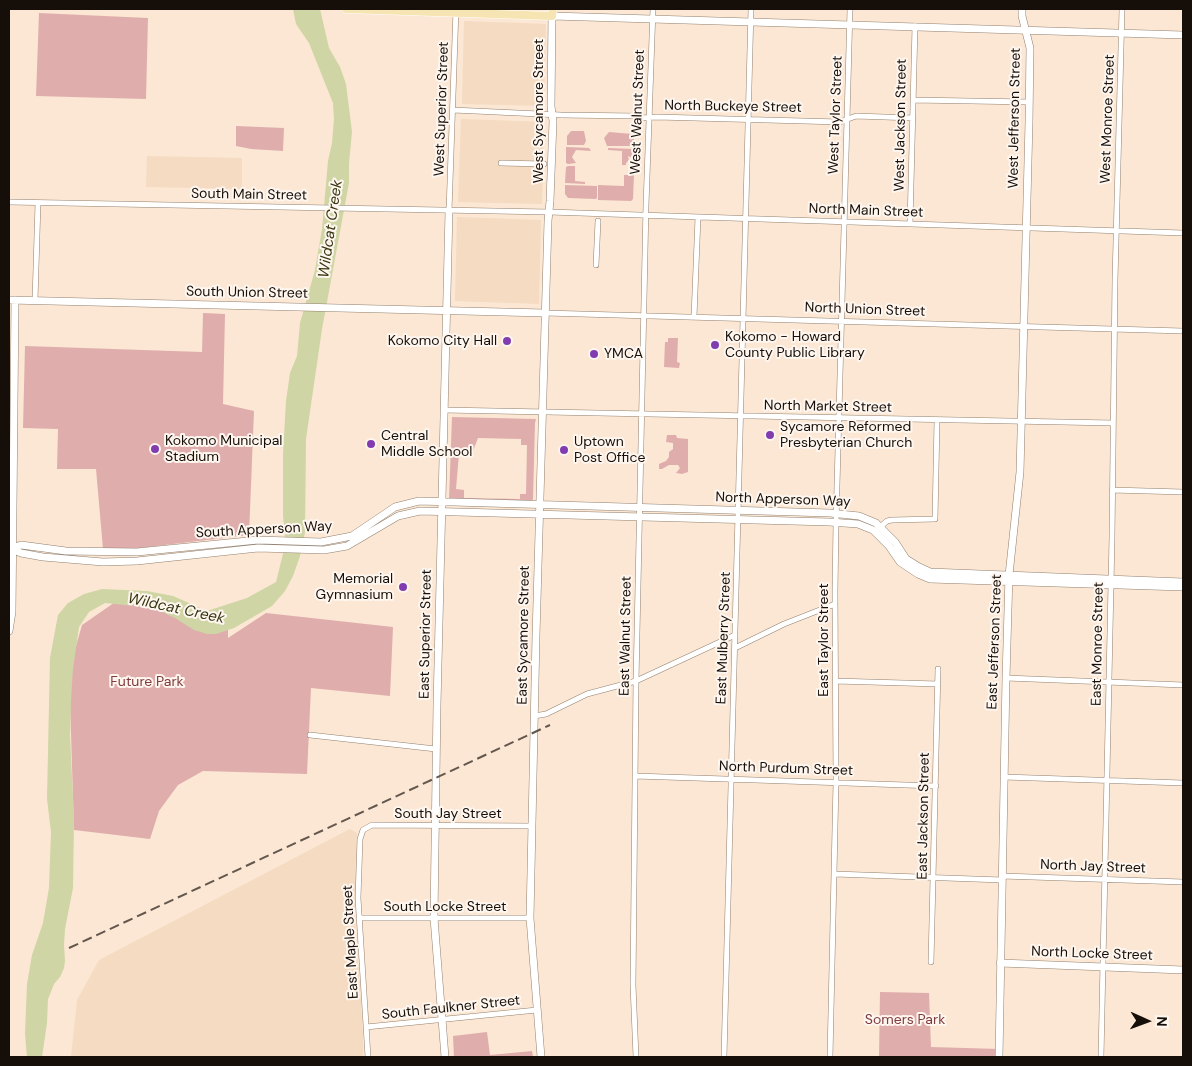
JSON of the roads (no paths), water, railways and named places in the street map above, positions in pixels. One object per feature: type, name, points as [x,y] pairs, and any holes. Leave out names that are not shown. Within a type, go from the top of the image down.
[{"type":"main road","points":[[346,9],[456,10],[515,15],[552,12],[652,19],[1183,35]]},
{"type":"main road","points":[[515,15],[527,9]]},
{"type":"main road","name":"West Jefferson Street","points":[[1022,9],[1030,48],[1025,228]]},
{"type":"main road","name":"West Sycamore Street","points":[[549,212],[553,121],[552,12]]},
{"type":"main road","name":"East Superior Street","points":[[445,1057],[434,918],[436,749],[450,210]]},
{"type":"main road","name":"East Sycamore Street","points":[[541,1057],[530,918],[539,514],[549,212]]},
{"type":"main road","name":"East Jefferson Street","points":[[999,1057],[1009,579],[1020,472],[1025,228]]},
{"type":"main road","points":[[9,631],[12,612],[10,548],[12,300]]},
{"type":"main road","name":"South Union Street","points":[[12,300],[545,314]]},
{"type":"main road","name":"South Apperson Way","points":[[10,548],[21,545],[66,551],[137,552],[262,540],[320,546],[352,536],[395,507],[419,501],[540,505]]},
{"type":"main road","name":"North Apperson Way","points":[[540,505],[836,513],[859,516],[881,526],[906,559],[930,572],[1009,579]]},
{"type":"main road","name":"South Apperson Way","points":[[10,548],[20,553],[42,557],[103,562],[137,561],[260,548],[347,546],[398,516],[420,510],[539,514]]},
{"type":"main road","name":"North Apperson Way","points":[[539,514],[858,524],[876,532],[900,562],[918,574],[940,580],[1009,579],[1183,582]]},
{"type":"main road","name":"North Apperson Way","points":[[1111,582],[1183,587]]},
{"type":"main road","name":"North Locke Street","points":[[1000,963],[1183,970]]},
{"type":"street","name":"West Walnut Street","points":[[646,216],[653,9]]},
{"type":"street","name":"East Mulberry Street","points":[[724,1057],[751,9]]},
{"type":"street","name":"West Taylor Street","points":[[844,222],[850,9]]},
{"type":"street","name":"West Monroe Street","points":[[1116,231],[1122,9]]},
{"type":"street","name":"West Superior Street","points":[[450,210],[456,10]]},
{"type":"street","name":"West Jackson Street","points":[[910,224],[915,26]]},
{"type":"street","points":[[913,100],[1029,102]]},
{"type":"street","name":"North Buckeye Street","points":[[453,110],[636,116],[640,118],[650,116],[840,122],[856,116],[913,118]]},
{"type":"street","points":[[501,164],[544,164]]},
{"type":"street","name":"South Main Street","points":[[9,202],[549,212]]},
{"type":"street","points":[[35,300],[38,203]]},
{"type":"street","name":"North Main Street","points":[[549,212],[1183,233]]},
{"type":"street","name":"East Walnut Street","points":[[636,1057],[633,985],[636,681],[646,216]]},
{"type":"street","points":[[694,317],[698,218]]},
{"type":"street","points":[[596,265],[598,221]]},
{"type":"street","name":"East Taylor Street","points":[[830,1057],[835,874],[836,513],[844,222]]},
{"type":"street","name":"East Monroe Street","points":[[1101,1057],[1116,231]]},
{"type":"street","name":"North Union Street","points":[[545,314],[1183,331]]},
{"type":"street","name":"North Market Street","points":[[444,410],[1113,423]]},
{"type":"street","points":[[876,532],[887,521],[934,519],[937,420]]},
{"type":"street","points":[[1112,490],[1183,492]]},
{"type":"street","points":[[735,648],[784,624],[835,604]]},
{"type":"street","points":[[534,716],[546,714],[587,694],[636,681],[735,634]]},
{"type":"street","name":"East Jackson Street","points":[[931,962],[938,669]]},
{"type":"street","points":[[1006,678],[1183,685]]},
{"type":"street","points":[[835,680],[938,684]]},
{"type":"street","points":[[310,735],[436,749]]},
{"type":"street","name":"North Purdum Street","points":[[635,776],[936,786]]},
{"type":"street","points":[[1004,777],[1183,783]]},
{"type":"street","name":"South Jay Street","points":[[365,828],[372,826],[532,826]]},
{"type":"street","name":"East Maple Street","points":[[365,828],[360,838],[358,898],[368,1057]]},
{"type":"street","name":"North Jay Street","points":[[835,874],[1183,882]]},
{"type":"street","name":"South Locke Street","points":[[359,918],[530,918]]},
{"type":"street","name":"South Faulkner Street","points":[[366,1027],[537,1010]]},
{"type":"water","name":"Wildcat Creek","points":[[293,9],[320,9],[329,48],[340,67],[346,84],[352,132],[349,183],[322,329],[306,439],[305,532],[300,556],[285,591],[272,606],[234,628],[216,634],[207,634],[194,630],[154,608],[105,603],[89,612],[79,627],[73,669],[70,735],[74,818],[73,888],[65,929],[65,961],[60,977],[54,984],[48,999],[42,1057],[27,1057],[25,1034],[27,984],[32,955],[43,923],[49,888],[51,832],[47,799],[50,658],[58,615],[68,603],[84,594],[102,589],[147,591],[173,596],[207,611],[247,598],[276,582],[283,554],[285,534],[283,516],[283,454],[286,401],[290,373],[297,356],[300,323],[315,270],[322,229],[334,119],[333,103],[309,43],[296,24]]},
{"type":"railway","points":[[69,948],[550,725]]},
{"type":"place","name":"Kokomo City Hall","points":[[507,341]]},
{"type":"place","name":"Kokomo - Howard County Public Library","points":[[715,345]]},
{"type":"place","name":"YMCA","points":[[594,354]]},
{"type":"place","name":"Sycamore Reformed Presbyterian Church","points":[[770,435]]},
{"type":"place","name":"Central Middle School","points":[[371,444]]},
{"type":"place","name":"Kokomo Municipal Stadium","points":[[155,449]]},
{"type":"place","name":"Uptown Post Office","points":[[564,450]]},
{"type":"place","name":"Memorial Gymnasium","points":[[403,587]]},
{"type":"park label","name":"Future Park","points":[[147,682]]},
{"type":"park label","name":"Somers Park","points":[[905,1020]]}]
